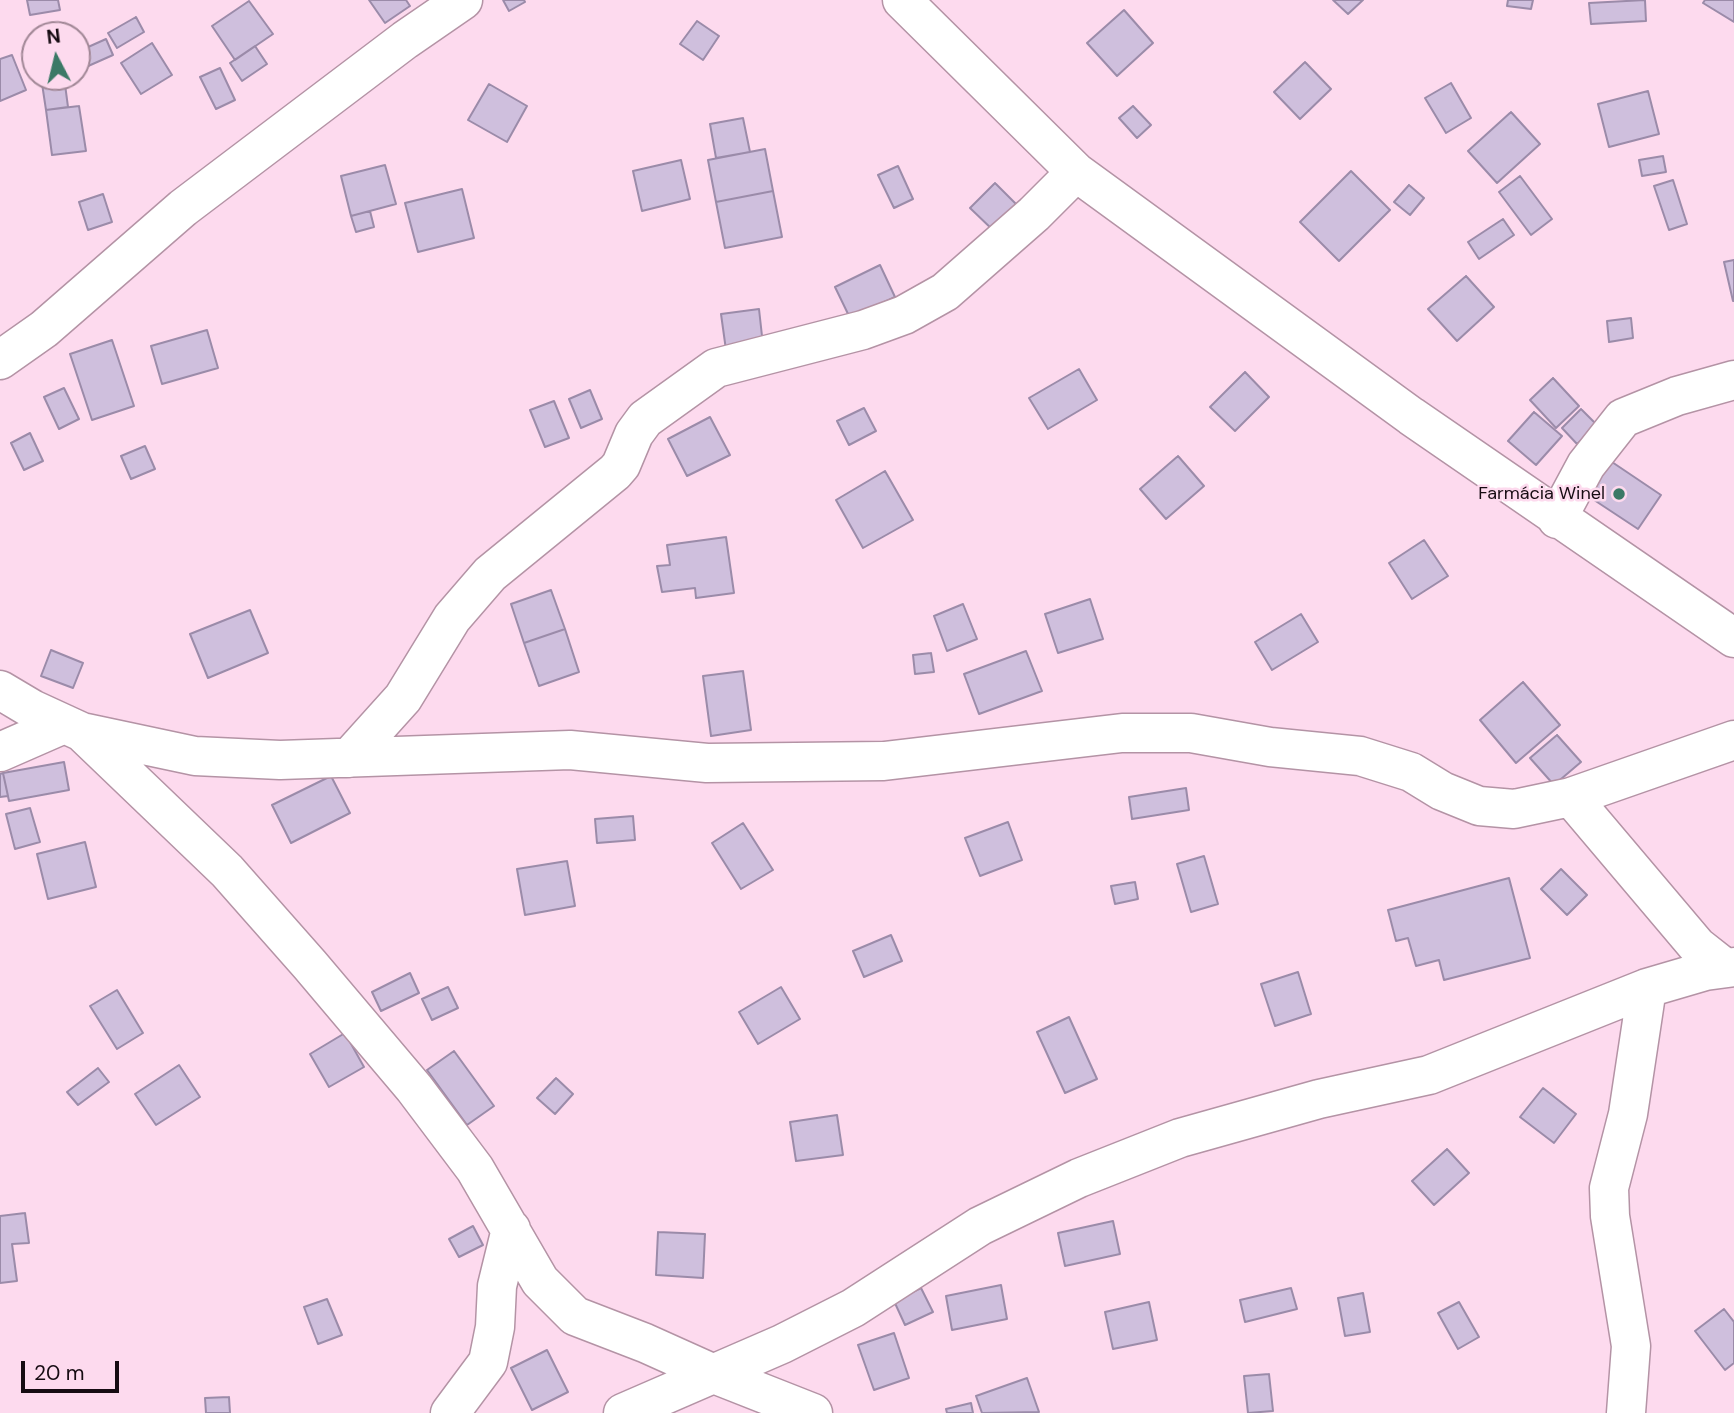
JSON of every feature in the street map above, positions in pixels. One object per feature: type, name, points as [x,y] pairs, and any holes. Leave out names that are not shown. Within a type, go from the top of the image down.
[{"type":"street","points":[[0,360],[44,329],[183,208],[405,40],[463,0]]},
{"type":"street","points":[[902,0],[1076,172],[1399,408],[1734,638]]},
{"type":"street","points":[[349,758],[403,698],[452,618],[490,574],[615,472],[621,465],[634,434],[645,419],[716,368],[863,330],[904,315],[945,292],[1034,214],[1076,172]]},
{"type":"street","points":[[1558,519],[1586,465],[1623,418],[1677,396],[1734,380]]},
{"type":"street","points":[[0,690],[73,728],[195,756],[280,760],[570,750],[707,763],[884,761],[1122,733],[1191,733],[1270,747],[1360,756],[1410,772],[1442,791],[1479,806],[1514,809],[1572,797],[1734,740]]},
{"type":"street","points":[[0,752],[73,728]]},
{"type":"street","points":[[73,728],[228,870],[310,965],[414,1088],[475,1169],[540,1281],[575,1316],[813,1413]]},
{"type":"street","points":[[1572,797],[1697,946],[1730,968]]},
{"type":"street","points":[[623,1413],[782,1344],[853,1308],[980,1226],[1079,1178],[1180,1138],[1319,1099],[1429,1075],[1647,988],[1705,971],[1730,968]]},
{"type":"street","points":[[1626,1413],[1632,1346],[1610,1216],[1609,1188],[1628,1114],[1647,988]]},
{"type":"street","points":[[450,1413],[488,1362],[495,1327],[497,1286],[511,1229]]},
{"type":"building","points":[[27,0],[58,0],[60,10],[30,15]]},
{"type":"building","points":[[369,0],[406,0],[410,6],[385,23]]},
{"type":"building","points":[[503,0],[524,0],[525,2],[509,11]]},
{"type":"building","points":[[1333,0],[1363,0],[1348,14]]},
{"type":"building","points":[[1508,0],[1533,0],[1531,9],[1507,6]]},
{"type":"building","points":[[1645,0],[1646,21],[1591,24],[1589,3]]},
{"type":"building","points":[[1705,0],[1734,0],[1734,22],[1703,3]]},
{"type":"building","points":[[249,1],[273,34],[235,60],[212,26]]},
{"type":"building","points":[[1124,10],[1153,43],[1117,76],[1087,43]]},
{"type":"building","points":[[136,17],[144,32],[117,48],[108,33]]},
{"type":"building","points":[[697,21],[719,36],[703,60],[680,44]]},
{"type":"building","points":[[106,39],[113,55],[91,65],[91,46]]},
{"type":"building","points":[[152,43],[172,75],[141,94],[121,63]]},
{"type":"building","points":[[255,46],[267,64],[242,81],[230,63]]},
{"type":"building","points":[[12,55],[21,78],[21,91],[24,91],[0,101],[0,59]]},
{"type":"building","points":[[1305,62],[1331,89],[1300,119],[1274,92]]},
{"type":"building","points":[[220,68],[235,100],[216,109],[200,77]]},
{"type":"building","points":[[1451,83],[1471,118],[1446,133],[1425,98]]},
{"type":"building","points":[[489,84],[527,106],[507,142],[468,120]]},
{"type":"building","points":[[43,91],[66,91],[68,107],[46,110]]},
{"type":"building","points":[[1648,91],[1659,134],[1609,147],[1598,104]]},
{"type":"building","points":[[79,106],[86,151],[52,155],[46,110]]},
{"type":"building","points":[[1133,106],[1151,125],[1137,138],[1119,118]]},
{"type":"building","points":[[1511,112],[1540,144],[1497,183],[1468,151]]},
{"type":"building","points":[[743,118],[750,152],[716,158],[710,124]]},
{"type":"building","points":[[765,149],[773,191],[716,202],[708,160]]},
{"type":"building","points":[[1663,156],[1666,172],[1642,176],[1639,160]]},
{"type":"building","points":[[681,160],[690,199],[642,211],[633,171]]},
{"type":"building","points":[[385,165],[396,204],[351,216],[341,176]]},
{"type":"building","points":[[898,166],[913,199],[894,208],[878,175]]},
{"type":"building","points":[[1351,171],[1390,210],[1339,261],[1300,222]]},
{"type":"building","points":[[1520,176],[1552,219],[1531,235],[1499,192]]},
{"type":"building","points":[[1673,180],[1687,224],[1669,230],[1654,186]]},
{"type":"building","points":[[995,183],[1020,208],[995,232],[970,208]]},
{"type":"building","points":[[1409,185],[1424,198],[1410,215],[1394,202]]},
{"type":"building","points":[[462,189],[474,238],[418,252],[405,203]]},
{"type":"building","points":[[773,191],[782,237],[725,248],[716,202]]},
{"type":"building","points":[[103,194],[112,222],[88,230],[79,202]]},
{"type":"building","points":[[370,211],[374,227],[356,232],[351,216]]},
{"type":"building","points":[[1503,219],[1514,235],[1479,259],[1468,242]]},
{"type":"building","points":[[1734,260],[1734,301],[1733,301],[1724,262]]},
{"type":"building","points":[[880,265],[895,297],[850,318],[835,287]]},
{"type":"building","points":[[1466,276],[1494,307],[1457,341],[1428,309]]},
{"type":"building","points":[[759,309],[763,345],[726,350],[721,314]]},
{"type":"building","points":[[1631,318],[1633,338],[1609,342],[1607,321]]},
{"type":"building","points":[[207,330],[218,368],[162,384],[151,346]]},
{"type":"building","points":[[112,340],[134,406],[92,420],[70,354]]},
{"type":"building","points":[[1079,369],[1097,400],[1048,429],[1029,398]]},
{"type":"building","points":[[1245,372],[1269,397],[1235,431],[1210,407]]},
{"type":"building","points":[[1553,378],[1579,406],[1556,428],[1530,400]]},
{"type":"building","points":[[64,388],[79,419],[59,429],[44,397]]},
{"type":"building","points":[[590,390],[602,419],[581,428],[569,399]]},
{"type":"building","points":[[554,401],[569,438],[545,447],[530,410]]},
{"type":"building","points":[[864,408],[876,431],[849,445],[837,421]]},
{"type":"building","points":[[1581,409],[1598,426],[1577,444],[1562,428]]},
{"type":"building","points":[[1534,412],[1562,436],[1536,465],[1508,441]]},
{"type":"building","points":[[710,417],[730,455],[687,476],[668,439]]},
{"type":"building","points":[[30,433],[43,461],[24,470],[11,443]]},
{"type":"building","points":[[145,446],[155,469],[131,479],[121,456]]},
{"type":"building","points":[[1178,456],[1204,486],[1166,519],[1140,489]]},
{"type":"building","points":[[1609,460],[1661,495],[1638,529],[1585,494]]},
{"type":"building","points":[[885,471],[913,520],[863,548],[836,500]]},
{"type":"building","points":[[726,537],[734,593],[696,598],[695,588],[662,592],[657,566],[670,565],[667,545]]},
{"type":"building","points":[[1424,540],[1448,576],[1412,599],[1389,563]]},
{"type":"building","points":[[551,590],[565,629],[524,643],[511,604]]},
{"type":"building","points":[[1090,599],[1103,639],[1058,653],[1045,614]]},
{"type":"building","points":[[963,604],[977,639],[947,651],[934,616]]},
{"type":"building","points":[[250,610],[268,653],[208,678],[190,634]]},
{"type":"building","points":[[1301,614],[1318,642],[1272,670],[1255,642]]},
{"type":"building","points":[[565,629],[579,672],[539,686],[524,643]]},
{"type":"building","points":[[51,650],[83,663],[73,688],[41,676]]},
{"type":"building","points":[[1026,651],[1042,691],[979,714],[964,674]]},
{"type":"building","points":[[931,653],[934,672],[915,674],[913,655]]},
{"type":"building","points":[[743,671],[751,730],[711,736],[703,676]]},
{"type":"building","points":[[1523,682],[1560,725],[1516,763],[1480,720]]},
{"type":"building","points":[[1557,735],[1581,762],[1554,785],[1530,758]]},
{"type":"building","points":[[64,762],[69,790],[9,801],[3,773]]},
{"type":"building","points":[[3,773],[8,796],[0,797],[0,774]]},
{"type":"building","points":[[331,776],[350,813],[291,843],[272,805]]},
{"type":"building","points":[[1186,788],[1189,810],[1132,819],[1129,797]]},
{"type":"building","points":[[30,808],[40,842],[15,849],[6,814]]},
{"type":"building","points":[[633,816],[635,840],[597,843],[595,819]]},
{"type":"building","points":[[1008,822],[1022,860],[980,876],[965,838]]},
{"type":"building","points":[[743,823],[773,870],[741,889],[712,843]]},
{"type":"building","points":[[85,842],[96,887],[48,899],[37,854]]},
{"type":"building","points":[[1204,856],[1218,904],[1191,912],[1177,864]]},
{"type":"building","points":[[567,861],[575,906],[525,915],[517,869]]},
{"type":"building","points":[[1561,869],[1587,895],[1567,915],[1541,889]]},
{"type":"building","points":[[1509,878],[1530,958],[1444,980],[1439,960],[1416,966],[1408,938],[1396,941],[1388,910]]},
{"type":"building","points":[[1135,882],[1138,899],[1115,904],[1111,886]]},
{"type":"building","points":[[891,935],[902,961],[864,977],[853,951]]},
{"type":"building","points":[[1298,972],[1311,1014],[1275,1026],[1261,984]]},
{"type":"building","points":[[410,973],[419,993],[381,1011],[372,992]]},
{"type":"building","points":[[448,987],[458,1008],[432,1020],[422,999]]},
{"type":"building","points":[[781,987],[800,1019],[758,1044],[739,1012]]},
{"type":"building","points":[[117,990],[143,1033],[117,1049],[90,1006]]},
{"type":"building","points":[[1069,1017],[1097,1079],[1065,1093],[1037,1032]]},
{"type":"building","points":[[345,1033],[364,1067],[329,1087],[310,1054]]},
{"type":"building","points":[[454,1051],[494,1106],[467,1125],[427,1070]]},
{"type":"building","points":[[179,1065],[200,1097],[156,1125],[135,1094]]},
{"type":"building","points":[[98,1068],[109,1082],[78,1105],[67,1092]]},
{"type":"building","points":[[556,1078],[573,1094],[555,1114],[537,1098]]},
{"type":"building","points":[[1543,1088],[1576,1114],[1554,1143],[1520,1117]]},
{"type":"building","points":[[837,1115],[843,1155],[796,1161],[790,1122]]},
{"type":"building","points":[[1447,1149],[1469,1173],[1434,1205],[1412,1181]]},
{"type":"building","points":[[25,1213],[29,1243],[12,1244],[17,1281],[0,1283],[0,1216]]},
{"type":"building","points":[[1113,1221],[1120,1254],[1065,1266],[1058,1233]]},
{"type":"building","points":[[473,1226],[483,1245],[459,1257],[449,1239]]},
{"type":"building","points":[[658,1232],[705,1234],[703,1278],[656,1275]]},
{"type":"building","points":[[1001,1285],[1007,1319],[952,1330],[946,1296]]},
{"type":"building","points":[[921,1288],[933,1312],[905,1325],[894,1301]]},
{"type":"building","points":[[1291,1288],[1297,1309],[1245,1322],[1240,1300]]},
{"type":"building","points":[[1363,1293],[1370,1332],[1345,1336],[1338,1298]]},
{"type":"building","points":[[327,1299],[342,1335],[318,1344],[304,1307]]},
{"type":"building","points":[[1149,1302],[1157,1340],[1113,1349],[1105,1312]]},
{"type":"building","points":[[1459,1302],[1479,1337],[1458,1349],[1438,1313]]},
{"type":"building","points":[[1724,1309],[1734,1322],[1734,1363],[1725,1370],[1695,1331]]},
{"type":"building","points":[[894,1333],[909,1378],[874,1390],[858,1345]]},
{"type":"building","points":[[547,1350],[568,1392],[532,1410],[511,1368]]},
{"type":"building","points":[[1269,1374],[1273,1411],[1248,1413],[1244,1376]]},
{"type":"building","points":[[1027,1378],[1039,1412],[982,1413],[976,1396]]},
{"type":"building","points":[[229,1397],[230,1413],[206,1413],[205,1398]]},
{"type":"building","points":[[971,1403],[973,1413],[947,1413],[946,1409]]},
{"type":"place","name":"Farmácia Winel","points":[[1619,494]]}]
